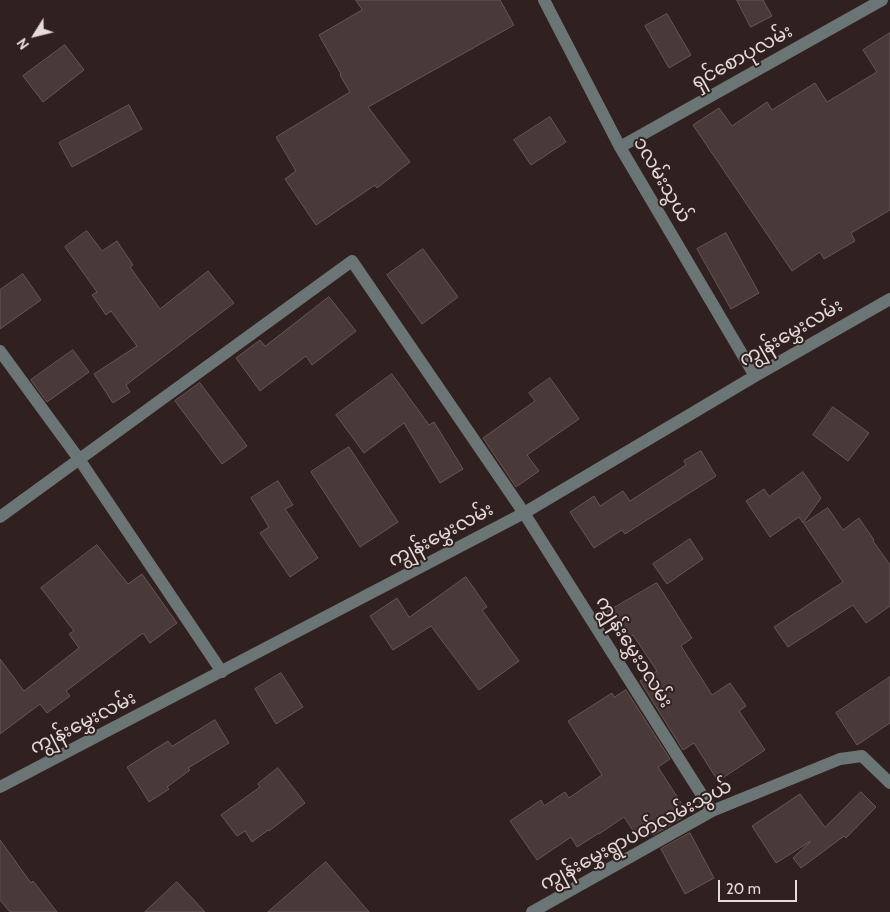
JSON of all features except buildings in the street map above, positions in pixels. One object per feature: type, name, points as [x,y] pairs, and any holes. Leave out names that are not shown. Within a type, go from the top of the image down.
[{"type":"street","name":"၁လမ်းသွယ်","points":[[544,0],[620,147],[755,376]]},
{"type":"street","name":"ရှင်စောပုလမ်း","points":[[620,147],[882,0]]},
{"type":"street","name":"ကျွန်းမွှေး၁လမ်း","points":[[79,459],[352,261],[524,513],[712,811]]},
{"type":"street","name":"ကျွန်းမွှေးလမ်း","points":[[0,787],[524,513],[755,376],[890,299]]},
{"type":"street","points":[[0,351],[79,459],[222,672]]},
{"type":"street","points":[[0,517],[79,459]]},
{"type":"street","name":"ကျွန်းမွှေးရွာပတ်လမ်းသွယ်","points":[[532,912],[712,811],[840,759],[862,756],[890,783]]}]
